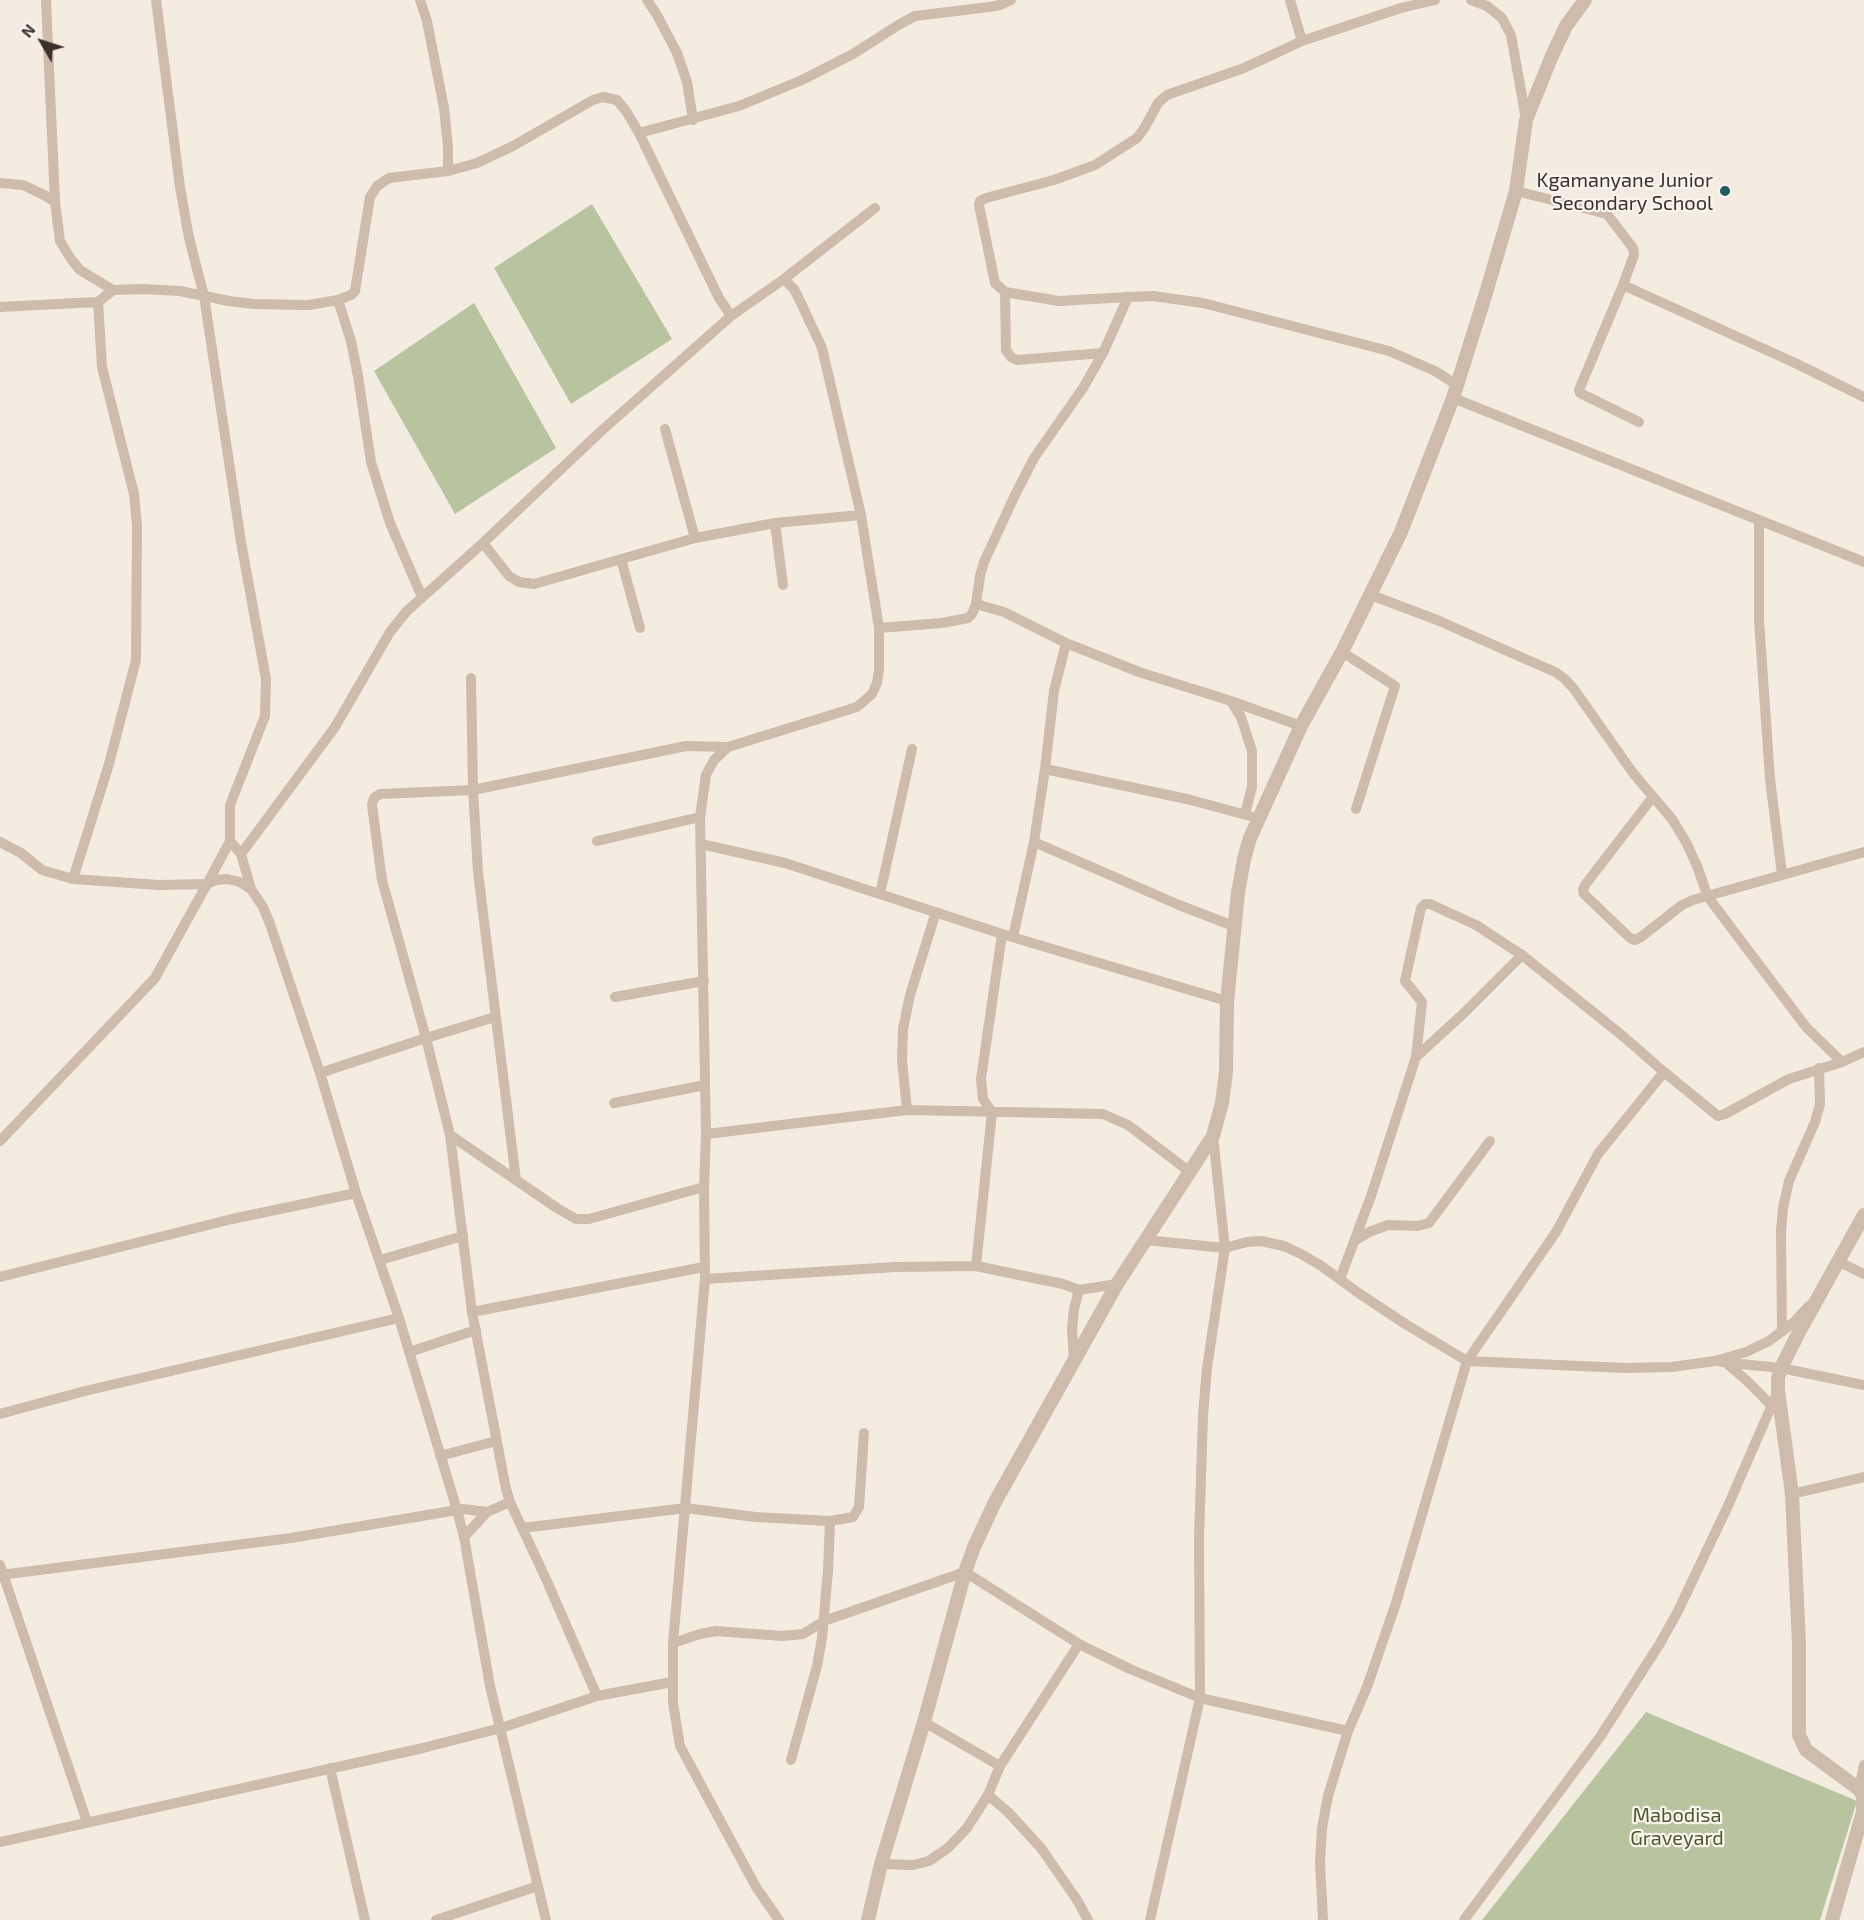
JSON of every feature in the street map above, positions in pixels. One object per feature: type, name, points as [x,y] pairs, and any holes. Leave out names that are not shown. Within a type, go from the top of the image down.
[{"type":"street","points":[[46,0],[55,202],[60,241],[80,270],[113,290],[161,290],[254,304],[309,305],[338,300],[351,295],[355,291],[370,197],[377,186],[389,178],[447,171],[477,163],[513,147],[603,96],[617,100],[639,133],[719,298],[731,316]]},
{"type":"street","points":[[0,1141],[155,978],[230,841],[230,805],[265,716],[267,679],[241,542],[204,296],[189,238],[180,187],[156,0]]},
{"type":"street","points":[[420,0],[427,21],[444,108],[448,147],[447,171]]},
{"type":"street","points":[[647,0],[677,53],[687,82],[693,120]]},
{"type":"street","points":[[639,133],[739,106],[802,80],[853,54],[915,16],[989,7],[1011,0]]},
{"type":"street","points":[[1290,0],[1302,41]]},
{"type":"street","points":[[1435,0],[1401,8],[1302,41],[1244,68],[1167,95],[1158,103],[1137,138],[1095,165],[1044,183],[980,201],[995,282],[1005,292],[1059,301],[1154,296],[1203,303],[1389,351],[1435,371],[1455,391],[1759,522],[1864,562]]},
{"type":"street","points":[[1471,0],[1486,6],[1502,18],[1511,35],[1526,120]]},
{"type":"street","points":[[1252,817],[1342,652],[1401,532],[1455,391],[1516,191],[1526,120],[1566,26],[1585,0]]},
{"type":"street","points":[[0,183],[23,185],[55,202]]},
{"type":"street","points":[[1516,191],[1607,214],[1633,248],[1634,255],[1623,285],[1579,390],[1580,393],[1639,422]]},
{"type":"street","points":[[241,854],[330,734],[390,632],[406,611],[483,543],[599,433],[731,316],[784,279],[875,208]]},
{"type":"street","points":[[597,1696],[510,1502],[472,1312],[450,1135],[426,1038],[382,880],[372,805],[374,798],[380,794],[473,790],[686,746],[728,747],[857,707],[872,694],[878,683],[879,628],[861,515],[822,348],[794,289],[784,279]]},
{"type":"street","points":[[1623,285],[1864,397]]},
{"type":"street","points":[[0,307],[98,302],[113,290]]},
{"type":"street","points":[[1005,292],[1006,350],[1011,357],[1017,360],[1103,353]]},
{"type":"street","points":[[879,628],[968,618],[976,604],[984,561],[1015,495],[1034,458],[1083,388],[1103,353],[1128,297]]},
{"type":"street","points":[[338,300],[351,341],[371,462],[390,523],[422,597]]},
{"type":"street","points":[[73,879],[109,765],[136,660],[134,494],[102,367],[98,302]]},
{"type":"street","points":[[665,429],[695,538]]},
{"type":"street","points":[[483,543],[509,576],[519,582],[534,584],[695,538],[775,523],[861,515]]},
{"type":"street","points":[[1759,522],[1760,632],[1770,779],[1782,874]]},
{"type":"street","points":[[775,523],[783,585]]},
{"type":"street","points":[[621,559],[640,628]]},
{"type":"street","points":[[1371,595],[1437,620],[1555,672],[1565,679],[1652,798],[1672,819],[1686,842],[1708,897],[1806,1027],[1842,1062]]},
{"type":"street","points":[[976,604],[1004,612],[1066,643],[1139,672],[1301,726]]},
{"type":"street","points":[[976,1266],[992,1112],[983,1099],[981,1079],[1007,936],[1034,842],[1054,691],[1066,643]]},
{"type":"street","points":[[1342,652],[1395,686],[1356,809]]},
{"type":"street","points":[[471,678],[473,790],[478,872],[516,1180]]},
{"type":"street","points":[[868,1920],[881,1864],[974,1547],[995,1502],[1117,1284],[1213,1136],[1222,1103],[1226,1072],[1227,1001],[1244,859],[1252,817],[1252,751],[1241,717],[1231,701]]},
{"type":"street","points":[[728,747],[709,767],[700,817],[706,1134],[705,1279],[673,1642],[672,1682],[680,1746],[756,1887],[779,1920]]},
{"type":"street","points":[[880,894],[912,749]]},
{"type":"street","points":[[1045,769],[1252,817]]},
{"type":"street","points":[[1652,798],[1585,885],[1583,891],[1630,938],[1641,937],[1682,904],[1864,852]]},
{"type":"street","points":[[597,841],[700,817]]},
{"type":"street","points":[[230,841],[241,854],[250,889]]},
{"type":"street","points":[[0,842],[53,875],[73,879],[159,885],[207,884],[227,879],[240,882],[250,889],[263,907],[399,1318],[457,1510],[464,1537],[485,1665],[546,1920]]},
{"type":"street","points":[[1034,842],[1179,905],[1236,927]]},
{"type":"street","points":[[701,844],[785,863],[1007,936],[1227,1001]]},
{"type":"street","points":[[1340,1279],[1356,1240],[1416,1056],[1422,1002],[1405,981],[1421,908],[1425,904],[1430,904],[1476,925],[1522,955],[1718,1116],[1789,1079],[1842,1062],[1864,1052]]},
{"type":"street","points":[[907,1110],[902,1060],[903,1029],[910,995],[936,912]]},
{"type":"street","points":[[1416,1056],[1464,1013],[1522,955]]},
{"type":"street","points":[[615,997],[704,981]]},
{"type":"street","points":[[320,1074],[495,1017]]},
{"type":"street","points":[[1782,1332],[1781,1231],[1783,1208],[1789,1181],[1815,1122],[1820,1104],[1819,1068]]},
{"type":"street","points":[[1323,1920],[1320,1863],[1322,1828],[1328,1796],[1348,1731],[1367,1687],[1396,1603],[1467,1361],[1556,1232],[1598,1154],[1664,1072]]},
{"type":"street","points":[[614,1103],[705,1085]]},
{"type":"street","points":[[706,1134],[907,1110],[1108,1115],[1128,1125],[1190,1172]]},
{"type":"street","points":[[450,1135],[570,1216],[583,1220],[704,1187]]},
{"type":"street","points":[[1150,1920],[1200,1698],[1199,1539],[1203,1415],[1208,1356],[1225,1248],[1213,1136]]},
{"type":"street","points":[[1356,1240],[1388,1226],[1418,1226],[1429,1223],[1490,1141]]},
{"type":"street","points":[[0,1277],[232,1219],[356,1193]]},
{"type":"street","points":[[1464,1920],[1600,1737],[1641,1675],[1689,1587],[1750,1460],[1778,1391],[1781,1368],[1864,1215]]},
{"type":"street","points":[[380,1260],[464,1236]]},
{"type":"street","points":[[1145,1240],[1225,1248],[1254,1241],[1284,1246],[1320,1265],[1399,1320],[1467,1361],[1635,1368],[1720,1362],[1781,1368],[1864,1385]]},
{"type":"street","points":[[1837,1261],[1864,1274]]},
{"type":"street","points":[[705,1279],[895,1267],[976,1266],[1063,1284],[1079,1290],[1117,1284]]},
{"type":"street","points":[[472,1312],[704,1267]]},
{"type":"street","points":[[1074,1362],[1073,1319],[1079,1290]]},
{"type":"street","points":[[1720,1362],[1757,1348],[1782,1332],[1822,1290]]},
{"type":"street","points":[[0,1414],[85,1391],[399,1318]]},
{"type":"street","points":[[409,1352],[476,1330]]},
{"type":"street","points":[[1720,1362],[1745,1379],[1772,1406]]},
{"type":"street","points":[[1778,1391],[1792,1494],[1799,1643],[1799,1735],[1806,1750],[1859,1789],[1863,1796],[1863,1812],[1832,1920]]},
{"type":"street","points":[[522,1528],[686,1508],[755,1517],[830,1521],[853,1517],[860,1507],[864,1433]]},
{"type":"street","points":[[440,1456],[496,1441]]},
{"type":"street","points":[[1792,1494],[1864,1477]]},
{"type":"street","points":[[464,1537],[487,1512],[510,1502]]},
{"type":"street","points":[[87,1822],[1,1571],[291,1538],[457,1510],[471,1509],[487,1512]]},
{"type":"street","points":[[791,1760],[817,1666],[824,1622],[830,1521]]},
{"type":"street","points":[[965,1572],[1079,1644],[1130,1669],[1200,1698],[1348,1731]]},
{"type":"street","points":[[673,1642],[716,1631],[796,1635],[812,1630],[824,1622],[965,1572]]},
{"type":"street","points":[[881,1864],[913,1865],[929,1861],[948,1848],[967,1828],[988,1795],[1000,1766],[1079,1644]]},
{"type":"street","points":[[0,1842],[423,1748],[501,1728],[597,1696],[672,1682]]},
{"type":"street","points":[[924,1722],[1000,1766]]},
{"type":"street","points":[[1859,1789],[1864,1765]]},
{"type":"street","points":[[330,1768],[365,1920]]},
{"type":"street","points":[[988,1795],[1008,1812],[1041,1848],[1088,1920]]},
{"type":"street","points":[[436,1920],[538,1886]]},
{"type":"green space","points":[[592,204],[672,339],[571,404],[494,268]]},
{"type":"green space","points":[[474,303],[556,448],[455,514],[374,371]]},
{"type":"green space","name":"Mabodisa Graveyard","points":[[1646,1712],[1857,1801],[1820,1920],[1482,1920]]},
{"type":"place","name":"Kgamanyane Junior Secondary School","points":[[1725,191]]}]
